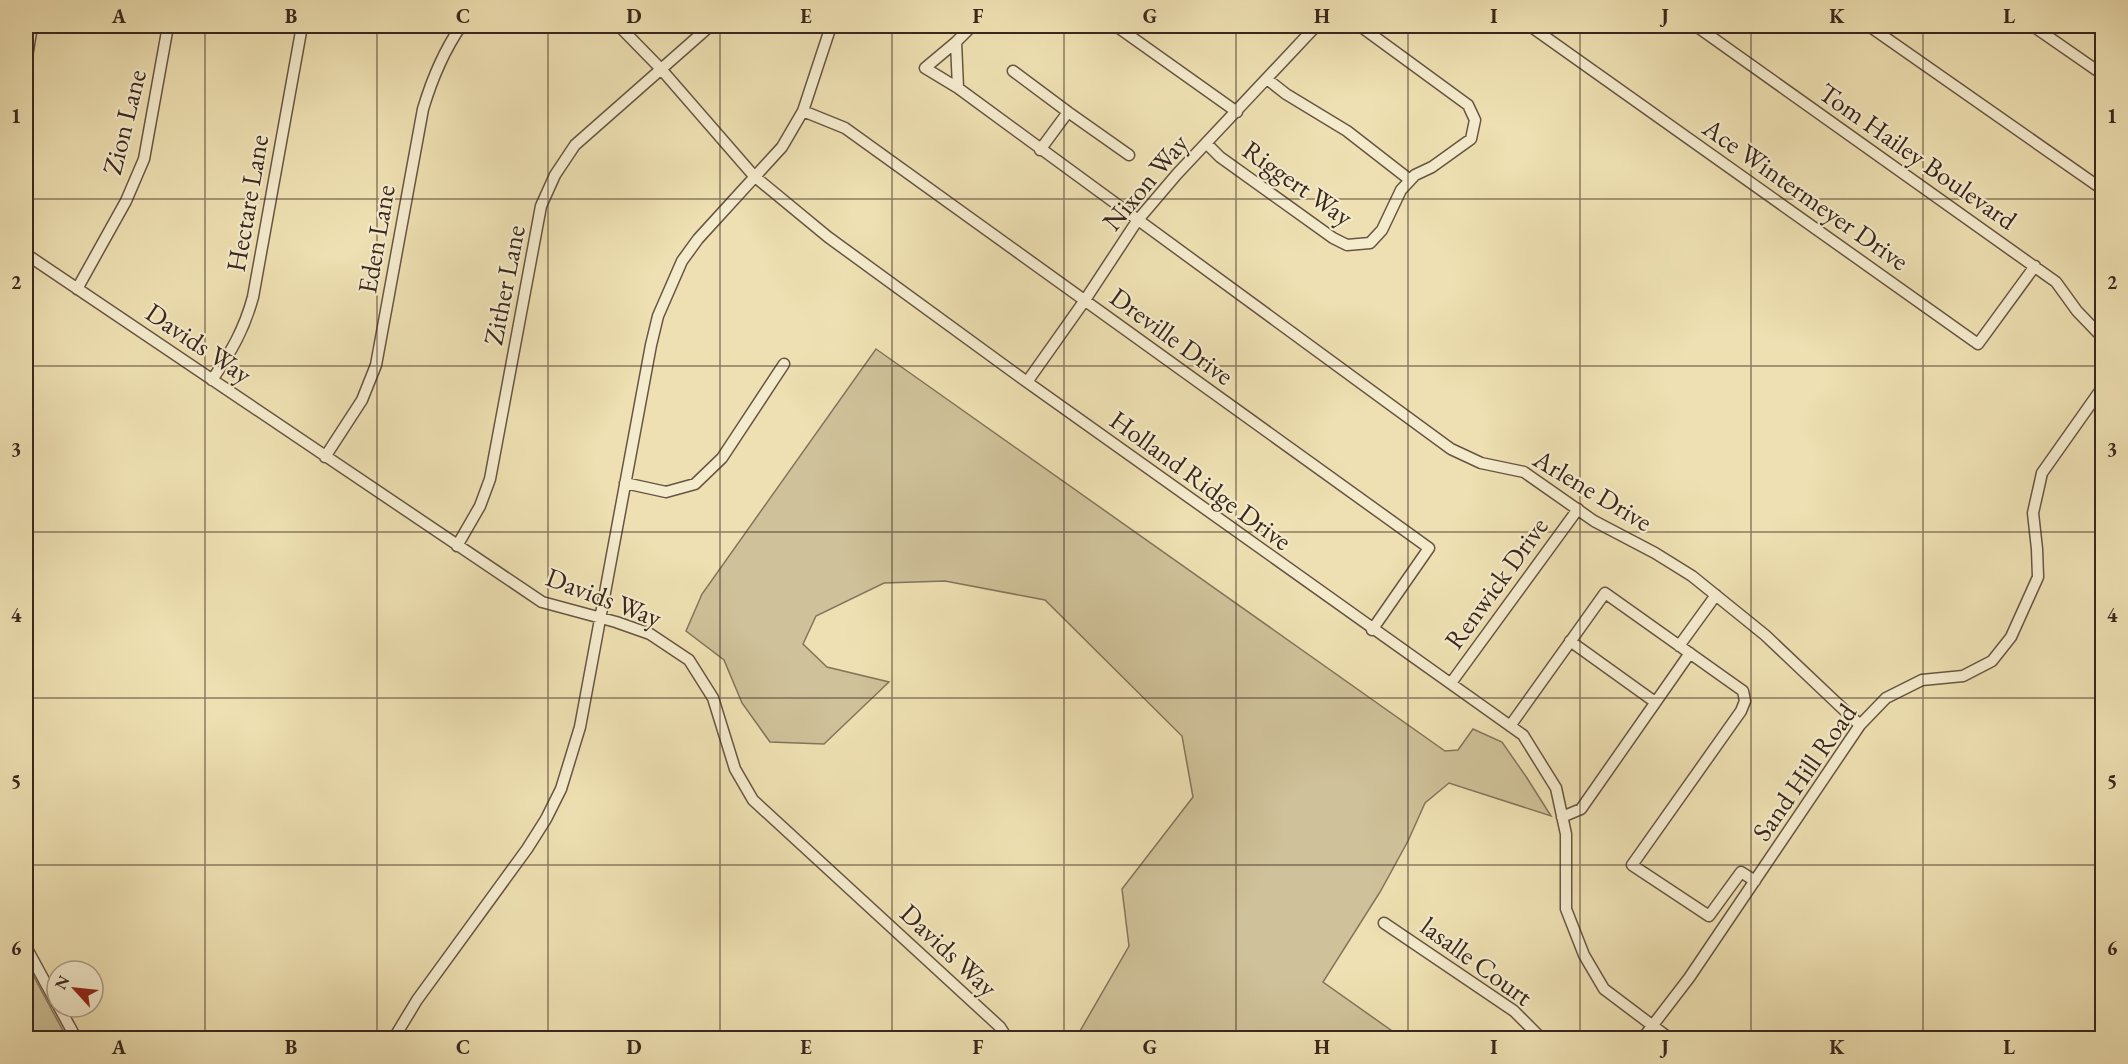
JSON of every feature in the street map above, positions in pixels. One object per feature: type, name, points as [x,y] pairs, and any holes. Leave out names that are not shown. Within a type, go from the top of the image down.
[{"type":"street","points":[[26,63],[32,26]]},
{"type":"street","name":"Zion Lane","points":[[78,289],[126,201],[144,159],[168,26]]},
{"type":"street","name":"Hectare Lane","points":[[212,380],[234,347],[245,324],[253,297],[302,26]]},
{"type":"street","name":"Eden Lane","points":[[325,457],[362,400],[376,365],[423,109],[433,77],[447,46],[461,26]]},
{"type":"street","name":"Holland Ridge Drive","points":[[619,26],[661,69],[754,176],[828,237],[1372,630],[1523,735],[1556,788],[1566,834],[1566,909],[1584,955],[1604,989],[1669,1038]]},
{"type":"street","name":"Zither Lane","points":[[457,546],[480,506],[490,479],[541,206],[555,175],[575,146],[710,26]]},
{"type":"street","points":[[394,1038],[417,1000],[527,849],[561,789],[580,727],[658,316],[682,261],[698,239],[782,147],[803,111],[831,26]]},
{"type":"street","points":[[958,88],[956,42],[972,26]]},
{"type":"street","points":[[1116,26],[1237,112]]},
{"type":"street","name":"Nixon Way","points":[[1027,382],[1137,221],[1206,143],[1316,26]]},
{"type":"street","points":[[1267,79],[1286,94],[1347,131],[1410,180],[1471,139],[1475,120],[1468,105],[1360,26]]},
{"type":"street","name":"Ace Wintermeyer Drive","points":[[1530,26],[1978,344],[2035,266]]},
{"type":"street","name":"Tom Hailey Boulevard","points":[[1696,26],[2056,282],[2077,311],[2103,337]]},
{"type":"street","points":[[1869,26],[2103,189]]},
{"type":"street","points":[[2033,26],[2103,74]]},
{"type":"street","name":"Arlene Drive","points":[[956,42],[925,68],[958,88],[1452,449],[1481,463],[1524,472],[1594,521],[1655,553],[1716,595],[1773,643],[1860,725]]},
{"type":"street","points":[[1013,71],[1129,155]]},
{"type":"street","name":"Dreville Drive","points":[[803,111],[845,128],[1429,548],[1372,630]]},
{"type":"street","points":[[1040,150],[1068,112]]},
{"type":"street","name":"Riggert Way","points":[[1206,143],[1220,157],[1333,238],[1347,245],[1370,243],[1382,230],[1401,190],[1410,180]]},
{"type":"street","name":"Davids Way","points":[[26,254],[542,602],[650,634],[689,660],[713,698],[735,769],[753,800],[1000,1027],[1007,1038]]},
{"type":"street","points":[[625,483],[666,492],[696,484],[722,458],[784,364]]},
{"type":"street","name":"Sand Hill Road","points":[[1643,1038],[1689,978],[1860,725],[1886,698],[1922,680],[1963,676],[1992,661],[2011,637],[2038,578],[2033,513],[2042,473],[2103,388]]},
{"type":"street","name":"Renwick Drive","points":[[1451,683],[1578,509]]},
{"type":"street","points":[[1510,726],[1605,593],[1743,691],[1745,701],[1741,711],[1632,865],[1709,916],[1741,872],[1755,881]]},
{"type":"street","points":[[1679,646],[1716,595]]},
{"type":"street","points":[[1570,641],[1656,702]]},
{"type":"street","points":[[1562,817],[1581,809],[1690,653]]},
{"type":"street","name":"lasalle Court","points":[[1384,922],[1515,1011],[1541,1038]]},
{"type":"street","points":[[26,947],[45,981]]},
{"type":"street","points":[[66,1019],[76,1038]]},
{"type":"shaded area","points":[[876,349],[1445,751],[1458,750],[1473,729],[1502,742],[1551,816],[1449,783],[1425,803],[1408,841],[1380,892],[1323,982],[1402,1038],[1076,1038],[1129,946],[1122,889],[1193,797],[1182,736],[1045,600],[945,581],[884,583],[816,616],[803,644],[827,667],[889,682],[824,744],[770,742],[742,703],[724,660],[686,631],[702,594]]},
{"type":"shaded area","points":[[26,962],[45,997],[45,1019],[57,1019],[67,1038],[26,1038]]}]
